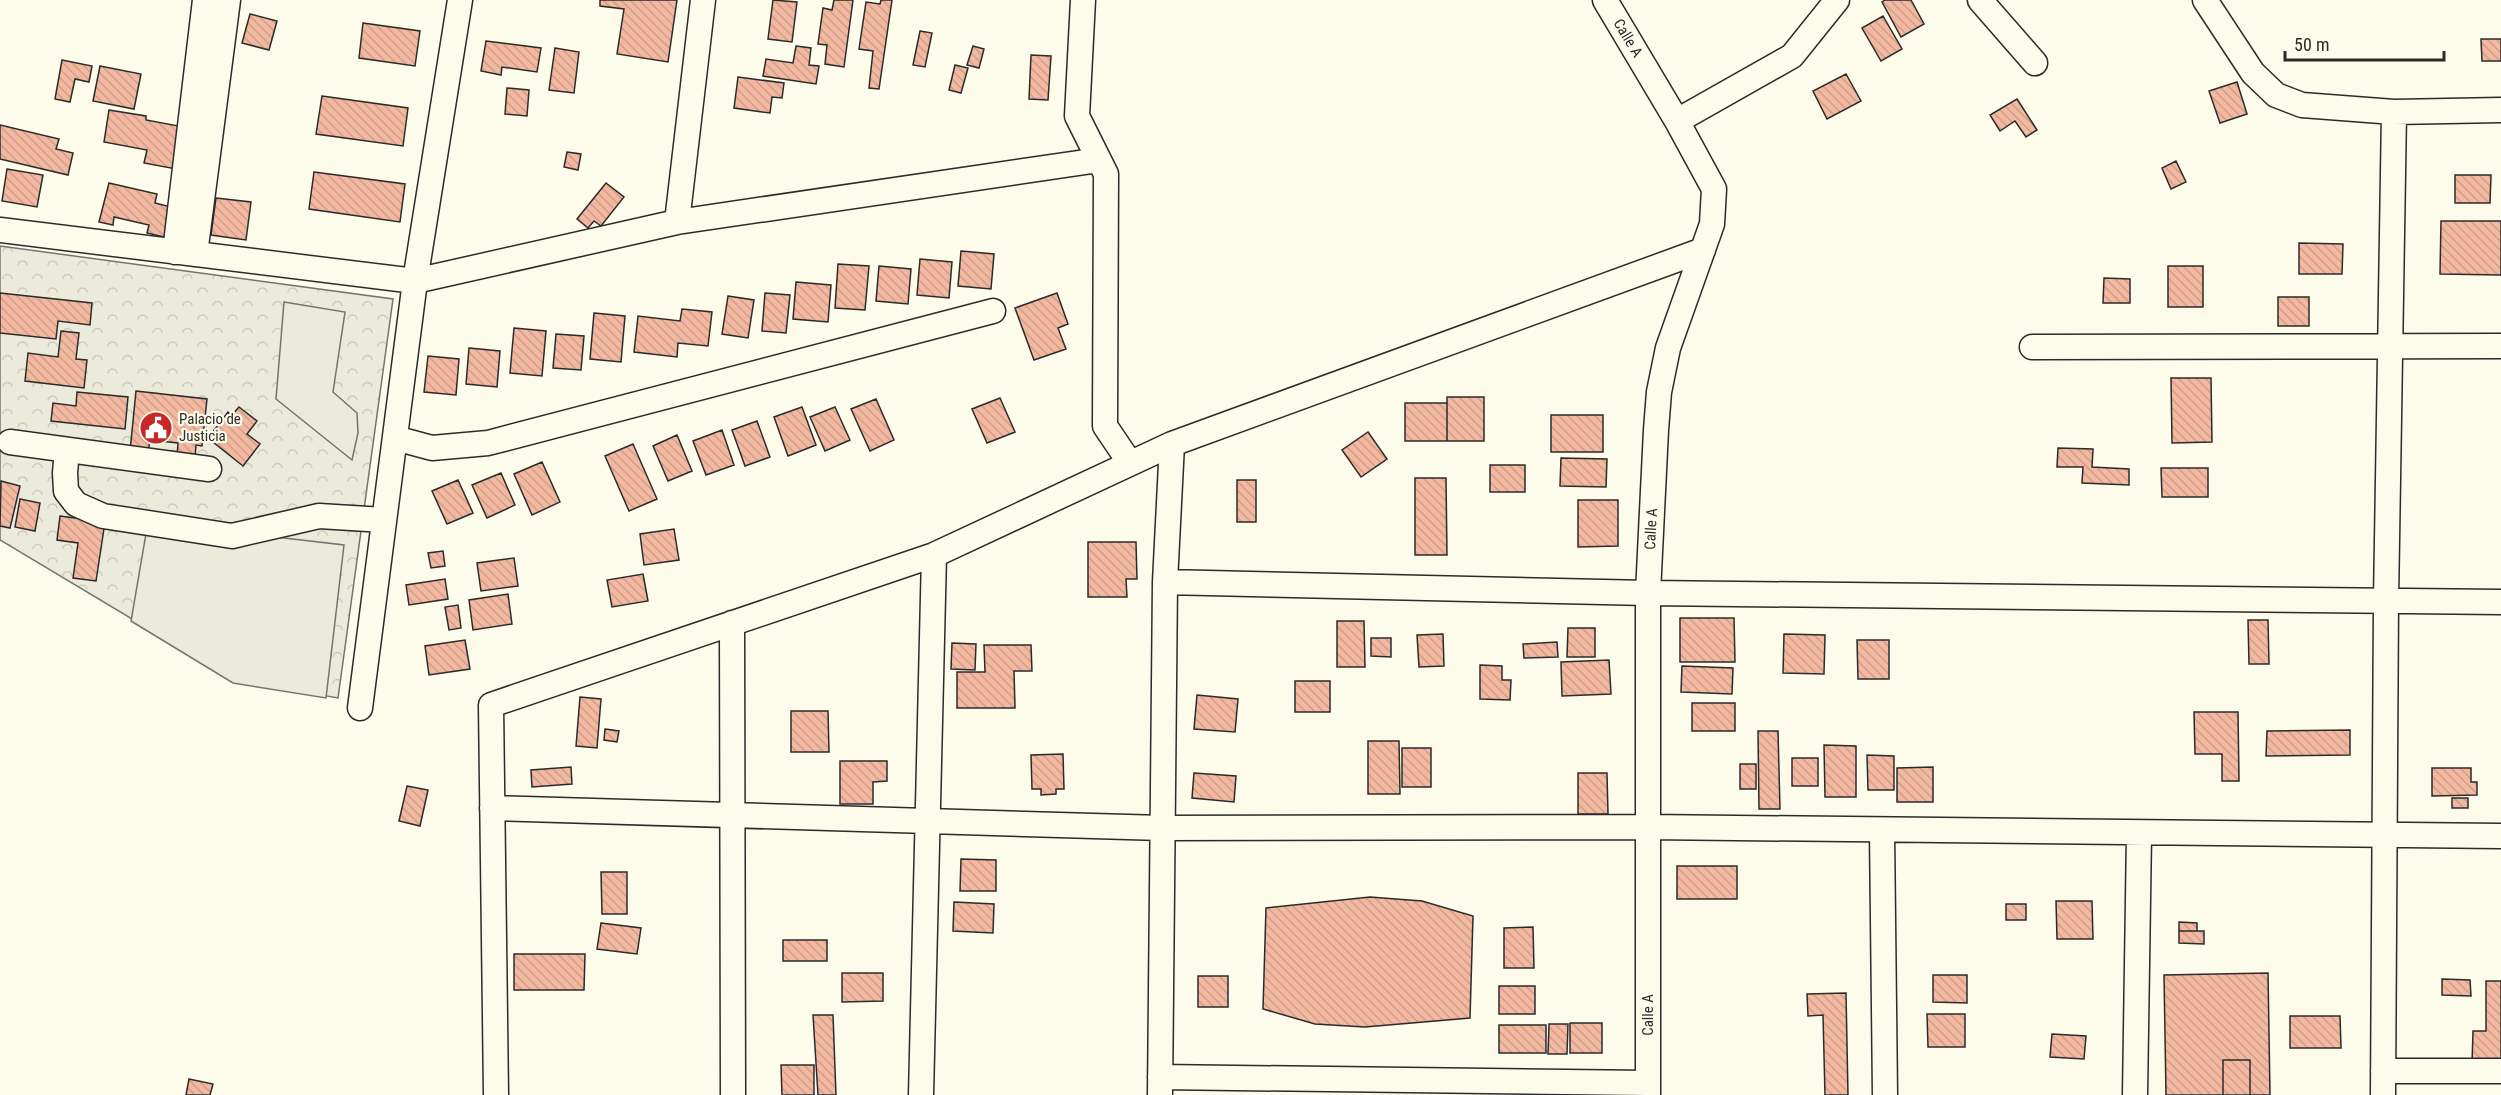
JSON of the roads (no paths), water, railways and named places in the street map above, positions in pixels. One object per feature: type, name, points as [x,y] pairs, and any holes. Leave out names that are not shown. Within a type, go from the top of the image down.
[{"type":"street","points":[[185,253],[206,0]]},
{"type":"street","points":[[185,253],[228,0]]},
{"type":"street","points":[[360,708],[415,281],[460,0]]},
{"type":"street","points":[[677,222],[703,0]]},
{"type":"street","points":[[1083,0],[1077,117],[1106,174],[1106,426],[1130,463]]},
{"type":"street","name":"Calle A","points":[[1605,0],[1677,121],[1714,189],[1712,224],[1668,348],[1659,392],[1648,593],[1648,1089]]},
{"type":"street","points":[[1677,121],[1792,57],[1837,0]]},
{"type":"street","points":[[1980,0],[2035,63]]},
{"type":"street","points":[[2205,0],[2253,73],[2276,95],[2302,105],[2394,112],[2501,110]]},
{"type":"street","points":[[2383,1095],[2386,601],[2394,112]]},
{"type":"street","points":[[0,230],[415,281],[677,222],[1099,160]]},
{"type":"street","points":[[496,1095],[491,705],[934,555],[1172,444],[1704,250]]},
{"type":"street","points":[[395,438],[432,448],[488,443],[993,311]]},
{"type":"street","points":[[2032,347],[2501,346]]},
{"type":"street","points":[[10,442],[209,469]]},
{"type":"street","points":[[1172,444],[1165,582],[1160,1086],[1648,1089]]},
{"type":"street","points":[[67,450],[64,473],[66,491],[76,504],[103,516],[232,536],[319,516],[384,520]]},
{"type":"street","points":[[921,1095],[934,555]]},
{"type":"street","points":[[1165,582],[1648,593],[2501,602]]},
{"type":"street","points":[[732,623],[733,1095]]},
{"type":"street","points":[[492,808],[1162,828],[1648,828],[2501,837]]},
{"type":"street","points":[[1882,831],[1885,1095]]},
{"type":"street","points":[[2135,1095],[2139,834]]},
{"type":"street","points":[[2383,1071],[2501,1071]]},
{"type":"place","name":"Palacio de Justicia","points":[[156,428]]}]
